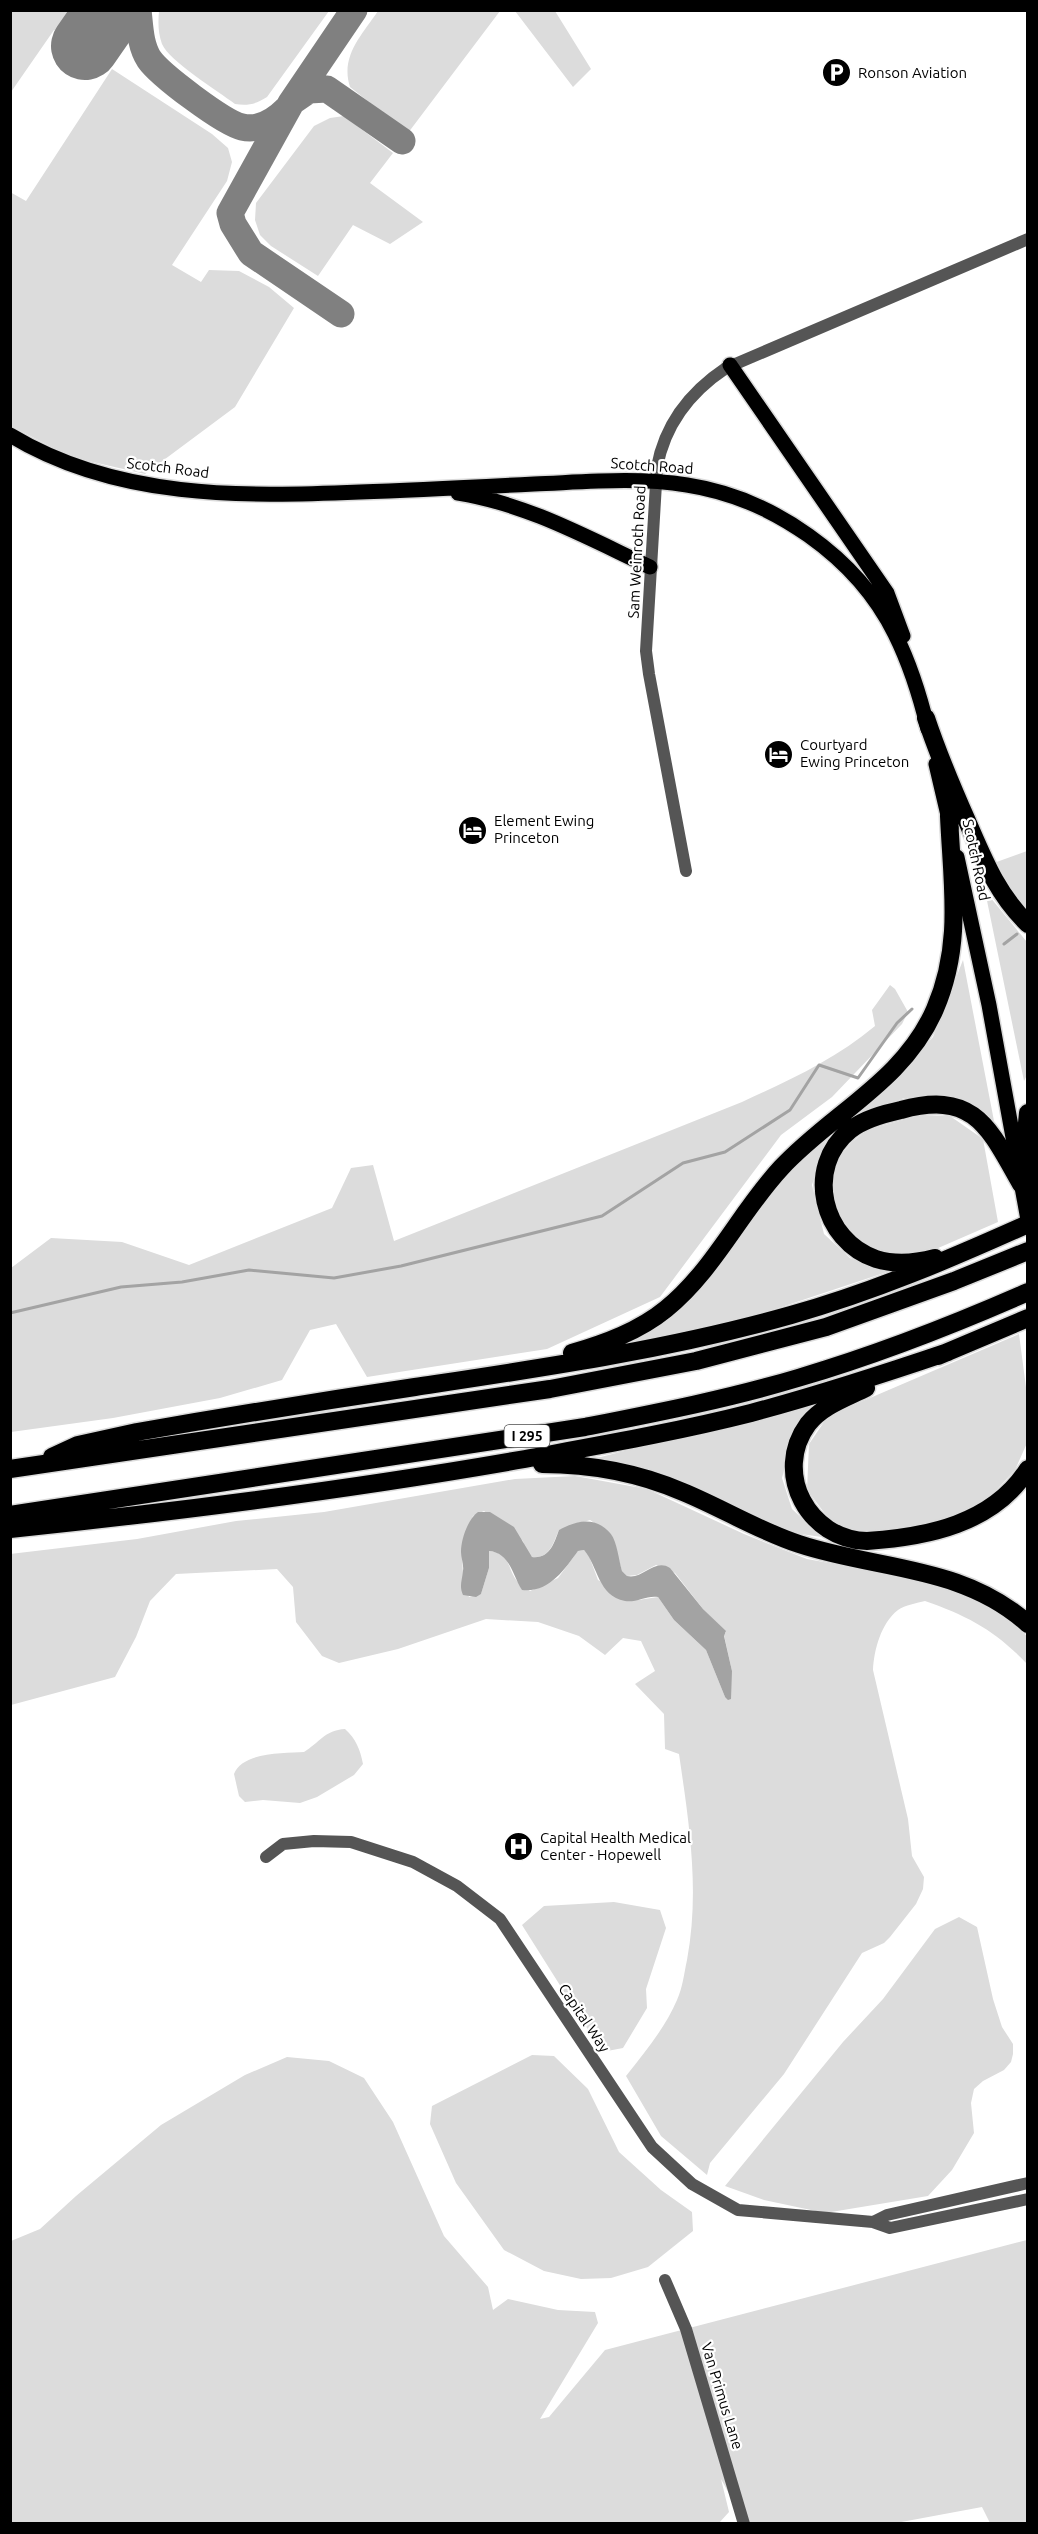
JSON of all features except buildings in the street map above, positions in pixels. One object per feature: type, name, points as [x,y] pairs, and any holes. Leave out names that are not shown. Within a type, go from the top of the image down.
[{"type":"highway","points":[[926,718],[945,774],[984,864],[1005,899],[1028,924]]},
{"type":"highway","points":[[412,1388],[523,1366],[570,1354],[624,1335],[652,1319],[692,1284],[779,1169],[892,1071],[913,1047],[928,1024],[949,971],[954,928],[949,816]]},
{"type":"highway","points":[[996,1239],[953,1254],[911,1262],[888,1262],[863,1253],[842,1237],[827,1210],[823,1184],[830,1156],[843,1136],[864,1122],[916,1106],[944,1104],[962,1109],[986,1125],[1022,1184]]},
{"type":"highway","points":[[1022,1184],[1028,1113]]},
{"type":"highway","points":[[31,1466],[78,1445],[137,1432],[646,1350],[759,1324],[831,1304],[903,1279],[1028,1224]]},
{"type":"highway","points":[[10,1469],[550,1389],[696,1361],[826,1328],[1028,1251]]},
{"type":"highway","name":"I 295","points":[[10,1515],[585,1427],[669,1410],[796,1379],[842,1364],[938,1330],[1028,1292]]},
{"type":"highway","points":[[1028,1318],[830,1406],[813,1419],[801,1437],[793,1467],[797,1489],[807,1511],[829,1531],[847,1539],[867,1542],[948,1528],[975,1518],[1003,1499],[1028,1469]]},
{"type":"highway","points":[[10,1529],[130,1517],[337,1489],[634,1439],[804,1398],[948,1352]]},
{"type":"highway","points":[[483,1466],[560,1464],[607,1470],[642,1478],[684,1492],[802,1545],[920,1571],[963,1584],[991,1597],[1028,1624]]},
{"type":"main road","points":[[730,365],[887,593],[898,620],[912,671]]},
{"type":"main road","name":"Scotch Road","points":[[10,435],[42,453],[84,470],[119,480],[158,487],[207,492],[286,494],[606,481],[656,482],[688,485],[734,497],[800,530],[843,565],[871,597],[894,632],[912,671],[926,718],[949,816],[989,1005],[1028,1220]]},
{"type":"main road","points":[[422,489],[460,493],[512,505],[555,522],[650,567]]},
{"type":"street","name":"Sam Weinroth Road","points":[[686,872],[647,664],[656,482],[663,447],[679,412],[710,378],[730,365],[1028,239]]},
{"type":"street","name":"Capital Way","points":[[266,1857],[283,1844],[314,1841],[351,1842],[413,1862],[457,1886],[500,1919],[652,2147],[692,2184],[738,2210],[873,2222],[890,2228],[1028,2199]]},
{"type":"street","name":"Capital Way","points":[[873,2222],[887,2215],[1028,2183]]},
{"type":"street","name":"Van Primus Lane","points":[[665,2280],[686,2329],[744,2523]]},
{"type":"shaded area","points":[[11,10],[77,11],[61,34],[54,30],[11,92]]},
{"type":"shaded area","points":[[159,10],[329,11],[267,97],[244,105],[235,104],[166,51],[160,36]]},
{"type":"shaded area","points":[[378,11],[500,11],[408,133],[350,87],[348,65],[350,56],[359,37]]},
{"type":"shaded area","points":[[515,11],[555,11],[591,69],[573,87]]},
{"type":"shaded area","points":[[112,69],[212,134],[228,148],[232,162],[227,181],[172,265],[201,282],[209,270],[239,271],[269,287],[294,308],[235,407],[145,474],[71,457],[11,426],[10,192],[26,201]]},
{"type":"shaded area","points":[[344,116],[393,153],[370,183],[423,222],[390,244],[353,225],[318,276],[271,246],[260,235],[255,220],[256,203],[314,126],[330,118]]},
{"type":"shaded area","points":[[1027,851],[1027,915],[991,864]]},
{"type":"shaded area","points":[[985,891],[1027,942],[1028,1073],[1024,1081]]},
{"type":"shaded area","points":[[963,960],[994,1121],[950,1097],[904,1098],[849,1120],[884,1091],[933,1037]]},
{"type":"shaded area","points":[[890,985],[895,989],[908,1012],[902,1024],[832,1097],[781,1135],[660,1297],[547,1349],[367,1377],[336,1324],[310,1330],[282,1380],[220,1398],[113,1418],[11,1432],[11,1268],[51,1238],[122,1242],[189,1265],[332,1208],[351,1168],[373,1165],[394,1241],[742,1102],[794,1077],[844,1049],[875,1026],[872,1010]]},
{"type":"shaded area","points":[[921,1115],[950,1116],[983,1139],[998,1222],[929,1252],[879,1254],[846,1230],[833,1202],[834,1164],[851,1143],[867,1130]]},
{"type":"shaded area","points":[[826,1140],[812,1185],[824,1234],[850,1258],[887,1272],[742,1320],[621,1346],[687,1302],[793,1166]]},
{"type":"shaded area","points":[[1019,1334],[1027,1395],[1027,1443],[1015,1470],[986,1501],[943,1521],[860,1536],[832,1523],[807,1490],[809,1444],[828,1416]]},
{"type":"shaded area","points":[[823,1400],[792,1439],[782,1478],[792,1509],[822,1537],[779,1531],[655,1471],[589,1460]]},
{"type":"shaded area","points":[[575,1476],[647,1489],[744,1534],[807,1559],[944,1587],[995,1609],[1027,1636],[1027,1664],[1004,1642],[980,1626],[925,1601],[901,1608],[887,1622],[877,1646],[873,1670],[908,1819],[912,1856],[924,1877],[923,1889],[916,1904],[890,1937],[884,1943],[862,1953],[784,2074],[710,2163],[707,2175],[661,2136],[626,2076],[661,2030],[679,1995],[687,1960],[693,1908],[692,1857],[679,1754],[665,1749],[664,1714],[635,1684],[655,1671],[641,1641],[623,1638],[605,1655],[579,1636],[538,1622],[486,1619],[398,1649],[339,1663],[322,1656],[296,1622],[293,1587],[277,1569],[176,1574],[150,1601],[136,1637],[115,1677],[11,1705],[10,1554],[137,1539],[236,1521],[324,1512],[515,1479]],"holes":[[[484,1511],[523,1541],[525,1549],[532,1557],[538,1557],[547,1553],[559,1530],[590,1520],[611,1534],[622,1571],[627,1576],[637,1575],[656,1565],[675,1573],[703,1609],[726,1632],[724,1635],[732,1671],[725,1697],[706,1650],[674,1620],[658,1597],[638,1600],[598,1580],[589,1556],[584,1550],[578,1551],[558,1578],[530,1591],[514,1577],[502,1555],[489,1551],[489,1568],[481,1594],[469,1597],[462,1556],[465,1536],[473,1516]]]},
{"type":"shaded area","points":[[478,1512],[490,1512],[514,1527],[532,1557],[547,1553],[559,1530],[579,1522],[593,1522],[605,1528],[613,1537],[622,1571],[627,1576],[638,1575],[659,1566],[670,1568],[703,1609],[726,1631],[724,1636],[732,1671],[731,1699],[728,1700],[725,1697],[706,1650],[674,1620],[658,1597],[633,1601],[616,1598],[604,1587],[584,1550],[578,1551],[555,1579],[532,1590],[522,1590],[506,1560],[489,1551],[489,1568],[481,1594],[476,1597],[463,1595],[461,1586],[462,1541],[468,1524]]},
{"type":"shaded area","points":[[345,1729],[357,1745],[363,1764],[354,1775],[317,1797],[300,1803],[263,1800],[245,1802],[239,1796],[234,1774],[246,1761],[265,1755],[304,1752],[327,1734]]},
{"type":"shaded area","points":[[614,1902],[660,1910],[666,1928],[646,1989],[647,2008],[623,2048],[602,2052],[522,1925],[544,1906]]},
{"type":"shaded area","points":[[959,1917],[977,1927],[993,1999],[1002,2027],[1013,2044],[1013,2054],[1011,2062],[1004,2070],[983,2081],[974,2089],[971,2103],[974,2133],[952,2170],[928,2196],[825,2213],[764,2200],[725,2186],[843,2042],[883,1999],[935,1929]]},
{"type":"shaded area","points":[[532,2055],[554,2056],[588,2089],[619,2152],[661,2190],[692,2212],[693,2231],[648,2267],[611,2278],[581,2279],[544,2271],[504,2250],[456,2183],[430,2124],[432,2106]]},
{"type":"shaded area","points":[[287,2057],[329,2061],[364,2078],[393,2122],[444,2236],[488,2287],[493,2310],[508,2299],[558,2310],[595,2312],[598,2323],[540,2419],[549,2417],[605,2350],[1027,2240],[1027,2523],[990,2523],[982,2507],[896,2523],[745,2523],[721,2479],[729,2512],[719,2523],[11,2524],[11,2241],[40,2229],[161,2125],[245,2075]]},
{"type":"waterway","points":[[1004,944],[1017,934]]},
{"type":"waterway","points":[[10,1313],[121,1287],[182,1282],[249,1270],[334,1278],[401,1266],[602,1216],[683,1163],[725,1152],[790,1110],[819,1065],[858,1078],[897,1023],[912,1009]]},
{"type":"taxiway","points":[[138,10],[142,42],[149,59],[193,98],[221,117],[242,127],[255,128],[267,124],[287,109]]},
{"type":"taxiway","points":[[341,314],[251,253],[233,224],[230,213],[291,103],[354,10]]},
{"type":"taxiway","points":[[293,101],[309,90],[327,89],[402,141]]},
{"type":"runway","points":[[85,46],[110,10]]},
{"type":"place","name":"Ronson Aviation","points":[[837,73]]},
{"type":"place","name":"Courtyard Ewing Princeton","points":[[779,754]]},
{"type":"place","name":"Element Ewing Princeton","points":[[473,830]]},
{"type":"place","name":"Capital Health Medical Center - Hopewell","points":[[519,1847]]}]
